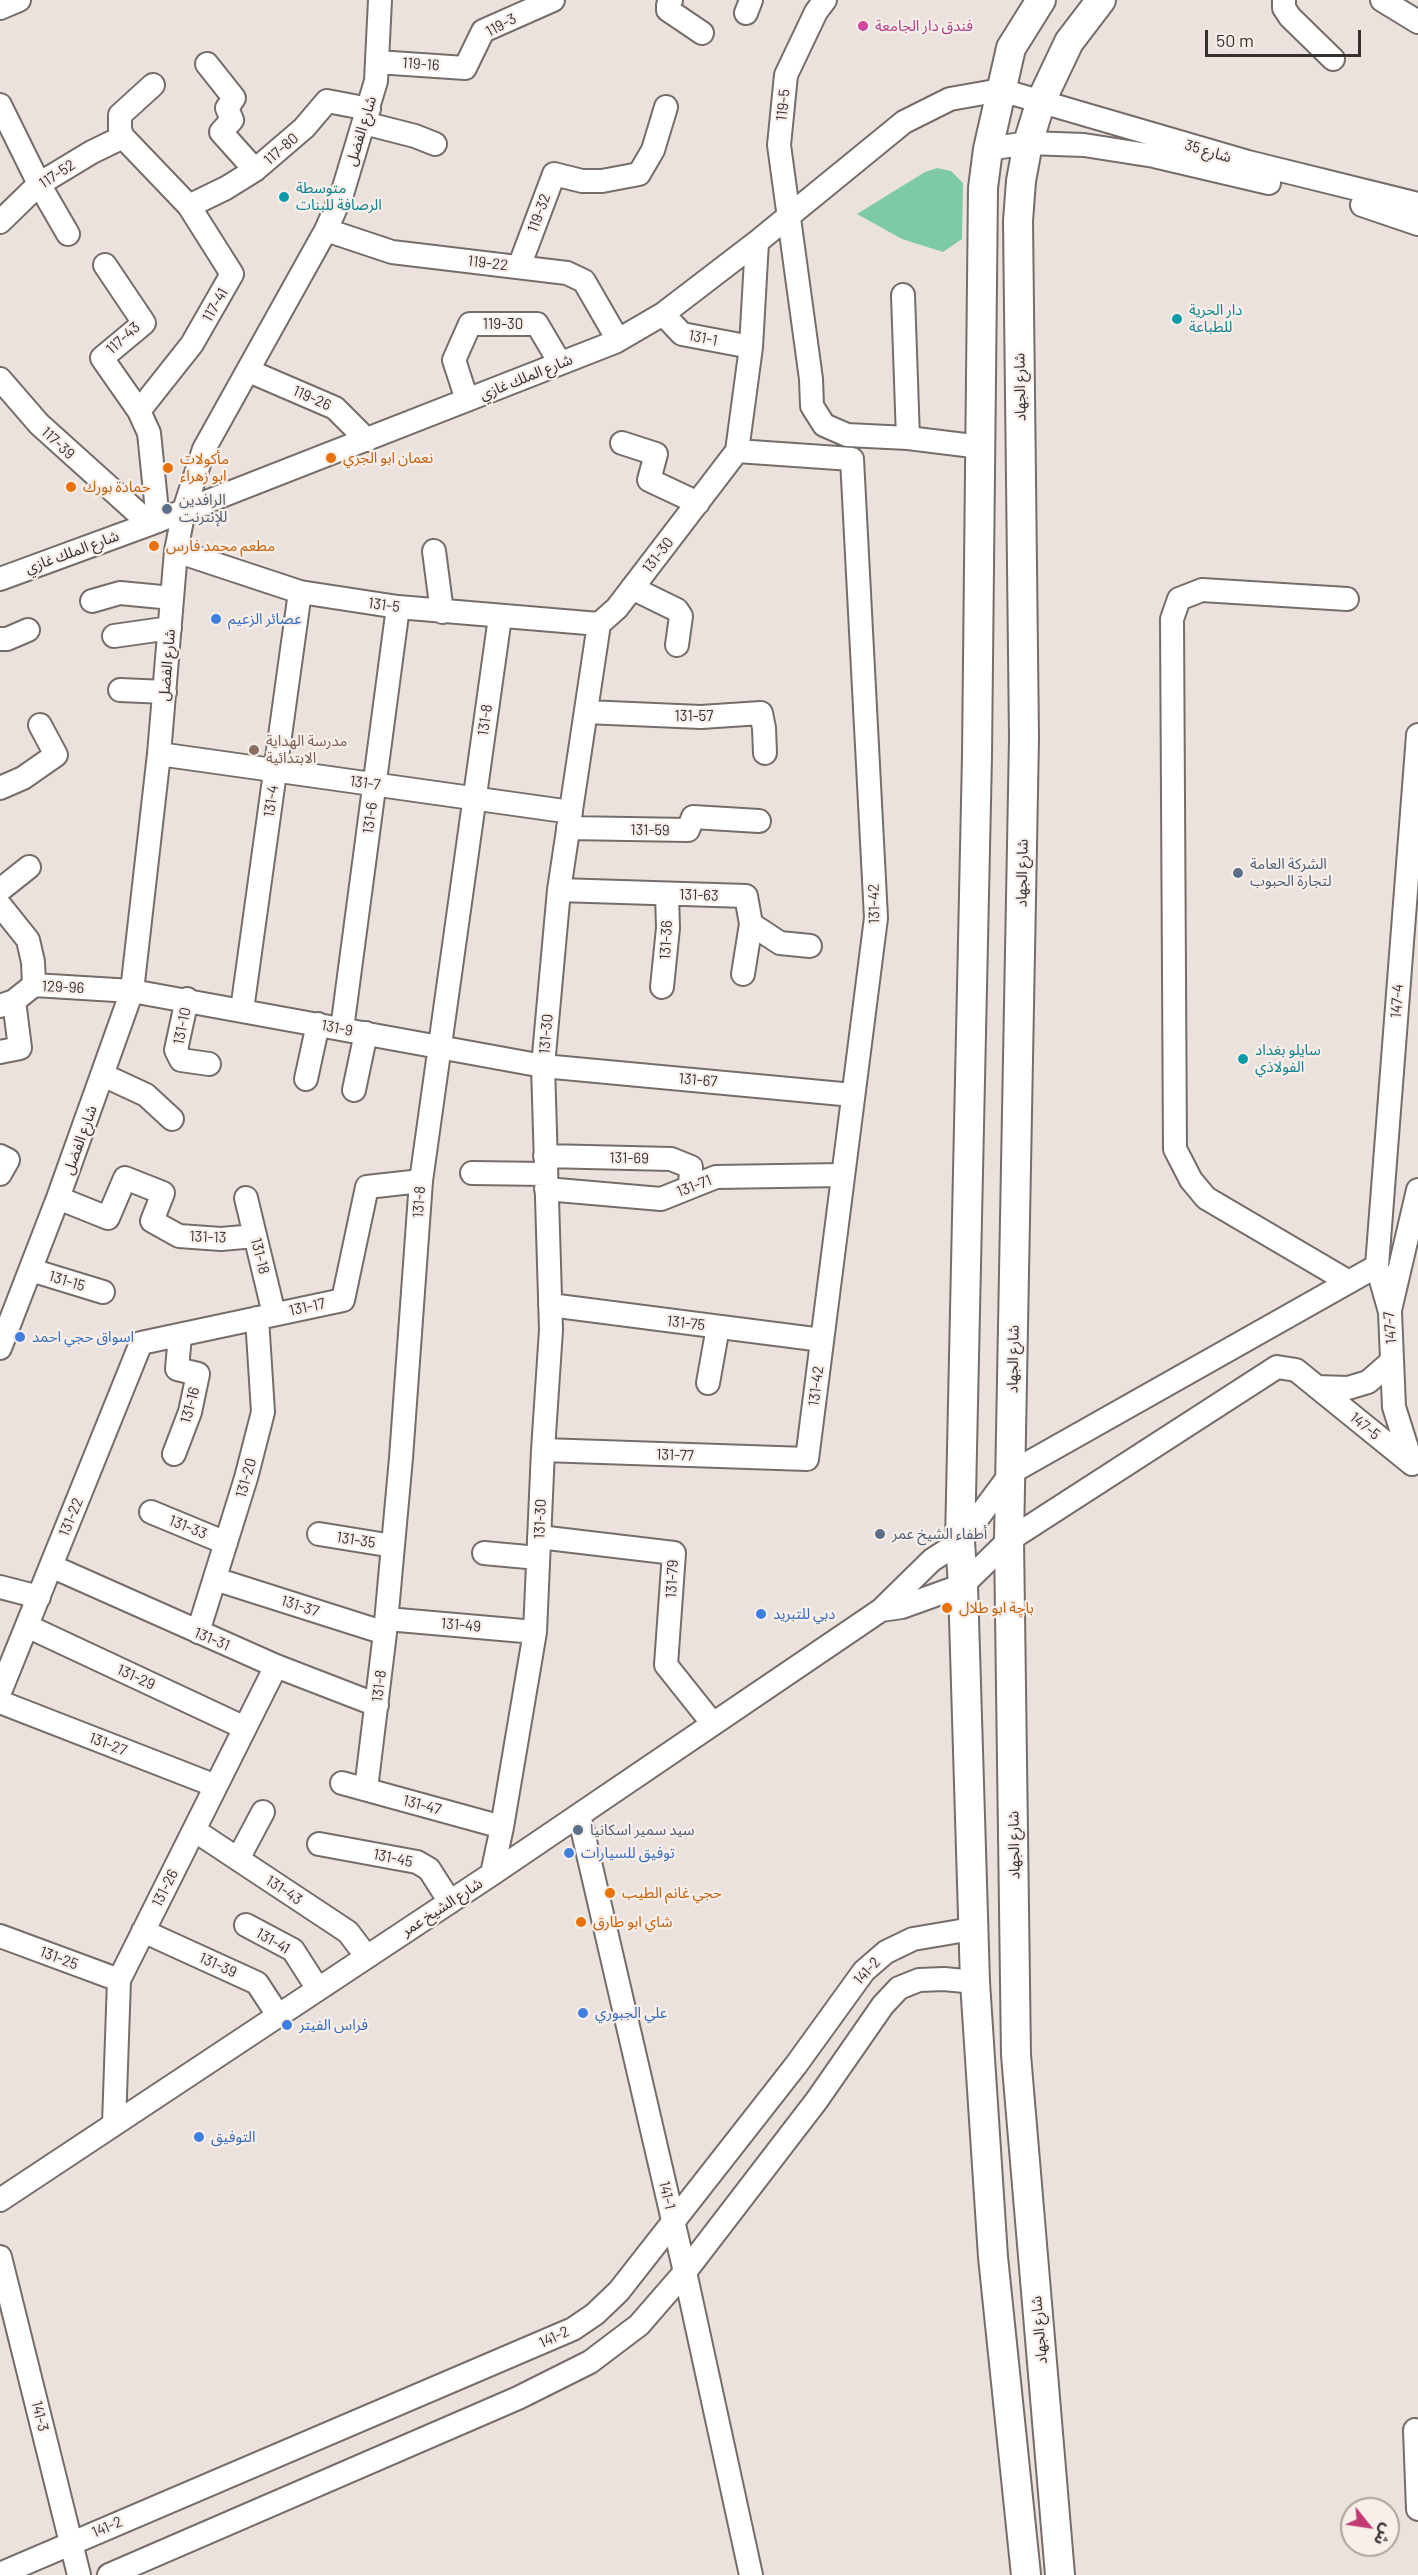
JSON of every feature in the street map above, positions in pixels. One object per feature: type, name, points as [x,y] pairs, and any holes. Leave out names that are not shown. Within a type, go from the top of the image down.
[{"type":"main road","points":[[1026,2575],[993,2257],[975,1982],[960,1542],[977,780],[983,188],[988,149],[1011,48],[1041,0]]},
{"type":"main road","points":[[1028,143],[1041,101],[1069,42],[1101,0]]},
{"type":"main road","name":"شارع الجهاد","points":[[1028,143],[1017,221],[1024,738],[1009,1540],[1016,2055],[1060,2575]]},
{"type":"street","points":[[0,8],[19,0]]},
{"type":"street","name":"شارع الفضل","points":[[0,1348],[58,1198],[132,991],[159,754],[176,551],[184,510],[204,449],[327,230],[342,194],[376,81],[380,0]]},
{"type":"street","name":"119-3","points":[[465,68],[483,31],[553,0]]},
{"type":"street","points":[[671,0],[668,10],[702,33]]},
{"type":"street","points":[[1284,0],[1284,8],[1290,17],[1333,59]]},
{"type":"street","points":[[1382,0],[1418,22]]},
{"type":"street","name":"119-5","points":[[822,1],[786,75],[778,145],[813,406],[824,425],[846,435],[908,438],[981,447]]},
{"type":"street","name":"119-16","points":[[377,62],[465,68]]},
{"type":"street","points":[[207,64],[234,98],[227,108],[232,120],[221,132],[255,170]]},
{"type":"street","points":[[123,137],[120,130],[120,115],[153,85]]},
{"type":"street","name":"شارع 35","points":[[1001,90],[1415,213]]},
{"type":"street","name":"شارع الملك غازي","points":[[0,579],[154,523],[618,340],[663,314],[789,218],[904,122],[950,99],[1001,90]]},
{"type":"street","name":"117-80","points":[[189,206],[226,188],[255,170],[304,128],[327,101],[367,116]]},
{"type":"street","points":[[0,105],[39,184],[68,234]]},
{"type":"street","name":"119-32","points":[[519,267],[554,174],[582,181],[602,181],[639,174],[653,150],[666,107]]},
{"type":"street","points":[[367,116],[435,144]]},
{"type":"street","name":"117-52","points":[[0,222],[39,184],[92,152],[123,137]]},
{"type":"street","name":"117-41","points":[[123,137],[189,206],[232,274],[192,344],[140,411]]},
{"type":"street","name":"شارع 35","points":[[988,149],[1028,143],[1084,145],[1154,156],[1357,204],[1415,213]]},
{"type":"street","name":"119-22","points":[[327,230],[392,252],[567,273],[584,281],[618,340]]},
{"type":"street","name":"131-30","points":[[492,1874],[535,1632],[551,1330],[543,1066],[559,890],[599,624],[617,608],[737,451],[751,347],[757,242]]},
{"type":"street","name":"117-43","points":[[105,265],[144,323],[102,358],[140,411]]},
{"type":"street","points":[[903,295],[908,438]]},
{"type":"street","name":"131-1","points":[[663,314],[682,334],[751,347]]},
{"type":"street","name":"119-30","points":[[467,400],[454,360],[470,324],[537,324],[560,363]]},
{"type":"street","name":"119-26","points":[[249,370],[335,408],[367,440]]},
{"type":"street","name":"117-39","points":[[0,379],[39,424],[154,523]]},
{"type":"street","points":[[140,411],[149,433],[154,523]]},
{"type":"street","points":[[622,443],[656,454],[650,480],[698,503]]},
{"type":"street","name":"131-42","points":[[737,451],[852,459],[876,918],[807,1459]]},
{"type":"street","name":"131-5","points":[[176,551],[300,592],[442,612],[599,624]]},
{"type":"street","points":[[434,551],[442,612]]},
{"type":"street","points":[[632,588],[677,610],[681,616],[677,645]]},
{"type":"street","points":[[1347,599],[1202,590],[1179,599],[1172,619],[1175,1149],[1191,1180],[1206,1198],[1349,1282]]},
{"type":"street","name":"131-4","points":[[242,1010],[300,592]]},
{"type":"street","points":[[92,601],[120,593],[172,598]]},
{"type":"street","name":"131-6","points":[[342,1029],[398,607]]},
{"type":"street","name":"131-8","points":[[366,1789],[386,1626],[421,1181],[500,617]]},
{"type":"street","points":[[114,636],[170,628]]},
{"type":"street","points":[[0,639],[8,639],[28,630]]},
{"type":"street","points":[[120,690],[165,692]]},
{"type":"street","name":"131-57","points":[[586,712],[701,717],[761,713],[765,753]]},
{"type":"street","points":[[0,788],[23,778],[56,755],[40,725]]},
{"type":"street","name":"147-4","points":[[1377,1266],[1418,735]]},
{"type":"street","name":"131-7","points":[[159,754],[474,798],[569,820]]},
{"type":"street","name":"131-59","points":[[569,820],[688,830],[693,817],[759,821]]},
{"type":"street","points":[[0,890],[28,867]]},
{"type":"street","name":"131-63","points":[[559,890],[746,897],[751,924]]},
{"type":"street","name":"131-36","points":[[662,987],[668,928],[668,894]]},
{"type":"street","points":[[0,905],[28,940],[33,962],[34,985]]},
{"type":"street","points":[[743,974],[751,924],[780,943],[810,946]]},
{"type":"street","name":"129-96","points":[[7,1004],[34,985],[132,991]]},
{"type":"street","name":"131-9","points":[[132,991],[187,999],[543,1066]]},
{"type":"street","name":"131-10","points":[[187,999],[176,1050],[181,1060],[209,1064]]},
{"type":"street","points":[[0,1052],[20,1048],[7,1004]]},
{"type":"street","points":[[306,1079],[318,1024]]},
{"type":"street","points":[[354,1090],[366,1033]]},
{"type":"street","name":"131-67","points":[[543,1066],[853,1095]]},
{"type":"street","points":[[103,1076],[146,1095],[172,1119]]},
{"type":"street","points":[[0,1156],[8,1160],[0,1174]]},
{"type":"street","name":"131-69","points":[[546,1173],[671,1159],[691,1167],[690,1187]]},
{"type":"street","points":[[472,1173],[546,1173]]},
{"type":"street","name":"131-71","points":[[546,1173],[661,1199],[716,1177],[843,1175]]},
{"type":"street","name":"131-13","points":[[58,1198],[108,1218],[125,1178],[163,1193],[152,1221],[179,1236],[221,1239],[255,1236]]},
{"type":"street","name":"131-17","points":[[141,1343],[343,1300],[367,1187],[421,1181]]},
{"type":"street","points":[[1390,1312],[1418,1190]]},
{"type":"street","name":"131-18","points":[[246,1198],[255,1236],[266,1316]]},
{"type":"street","points":[[1012,1472],[1377,1266]]},
{"type":"street","name":"147-7","points":[[1317,1388],[1348,1388],[1368,1382],[1392,1361],[1390,1312],[1377,1266]]},
{"type":"street","name":"131-15","points":[[31,1270],[103,1292]]},
{"type":"street","name":"131-75","points":[[550,1305],[822,1340]]},
{"type":"street","name":"131-20","points":[[198,1632],[246,1478],[262,1412],[266,1316]]},
{"type":"street","points":[[708,1383],[718,1327]]},
{"type":"street","name":"131-16","points":[[174,1454],[190,1412],[198,1374],[177,1369],[180,1335]]},
{"type":"street","name":"131-22","points":[[0,1692],[141,1343]]},
{"type":"street","name":"147-5","points":[[1392,1361],[1394,1407],[1415,1466]]},
{"type":"street","points":[[1009,1540],[1277,1367],[1296,1370],[1317,1388]]},
{"type":"street","name":"147-5","points":[[1317,1388],[1415,1466]]},
{"type":"street","name":"131-77","points":[[543,1450],[807,1459]]},
{"type":"street","name":"شارع الشيخ عمر","points":[[0,2200],[492,1874],[881,1610],[932,1560],[960,1542],[1012,1472]]},
{"type":"street","name":"131-33","points":[[151,1512],[226,1543]]},
{"type":"street","name":"131-35","points":[[319,1534],[393,1546]]},
{"type":"street","name":"شارع الشيخ عمر","points":[[881,1610],[902,1607],[963,1586],[1009,1540]]},
{"type":"street","points":[[484,1553],[538,1547]]},
{"type":"street","name":"131-79","points":[[538,1547],[674,1553],[666,1665],[713,1724]]},
{"type":"street","name":"131-31","points":[[51,1566],[276,1666],[377,1705]]},
{"type":"street","name":"131-37","points":[[215,1579],[386,1626]]},
{"type":"street","points":[[0,1587],[39,1597]]},
{"type":"street","name":"131-29","points":[[27,1626],[245,1728]]},
{"type":"street","name":"131-49","points":[[386,1626],[535,1632]]},
{"type":"street","name":"131-26","points":[[114,2124],[119,1980],[276,1666]]},
{"type":"street","name":"131-27","points":[[0,1702],[216,1786]]},
{"type":"street","name":"131-47","points":[[342,1782],[502,1827]]},
{"type":"street","points":[[238,1859],[263,1812]]},
{"type":"street","name":"141-1","points":[[579,1815],[685,2272],[751,2575]]},
{"type":"street","name":"131-43","points":[[194,1830],[348,1932],[367,1957]]},
{"type":"street","name":"131-45","points":[[318,1844],[417,1862],[429,1869],[450,1902]]},
{"type":"street","name":"131-41","points":[[246,1925],[293,1950],[318,1989]]},
{"type":"street","name":"141-2","points":[[0,2574],[573,2329],[595,2314],[620,2292],[796,2065],[864,1971],[886,1952],[913,1939],[972,1929]]},
{"type":"street","name":"131-39","points":[[143,1931],[257,1983],[279,2015]]},
{"type":"street","name":"131-25","points":[[0,1936],[119,1980]]},
{"type":"street","points":[[109,2575],[518,2398],[590,2362],[639,2325],[685,2272],[817,2100],[883,2005],[899,1988],[919,1980],[944,1979],[975,1982]]},
{"type":"street","name":"141-3","points":[[0,2257],[79,2575]]},
{"type":"street","points":[[1415,2430],[1418,2509]]},
{"type":"green space","points":[[937,168],[951,171],[963,183],[962,239],[943,252],[902,239],[857,214],[925,172]]},
{"type":"place","name":"فندق دار الجامعة","points":[[863,26]]},
{"type":"place","name":"متوسطة الرصافة للبنات","points":[[284,197]]},
{"type":"place","name":"دار الحرية للطباعة","points":[[1177,319]]},
{"type":"place","name":"نعمان ابو الجري","points":[[331,458]]},
{"type":"place","name":"مأكولات ابو زهراء","points":[[168,468]]},
{"type":"place","name":"حمادة بورك","points":[[71,487]]},
{"type":"place","name":"الرافدين للإنترنت","points":[[167,509]]},
{"type":"place","name":"مطعم محمد فارس","points":[[154,546]]},
{"type":"place","name":"عصائر الزعيم","points":[[216,619]]},
{"type":"place","name":"مدرسة الهداية الابتدائية","points":[[254,750]]},
{"type":"place","name":"الشركة العامة لتجارة الحبوب","points":[[1238,873]]},
{"type":"place","name":"سايلو بغداد الفولاذي","points":[[1243,1059]]},
{"type":"place","name":"اسواق حجي احمد","points":[[20,1337]]},
{"type":"place","name":"أطفاء الشيخ عمر","points":[[880,1534]]},
{"type":"place","name":"باچة ابو طلال","points":[[947,1608]]},
{"type":"place","name":"دبي للتبريد","points":[[761,1614]]},
{"type":"place","name":"سيد سمير اسكانيا","points":[[578,1830]]},
{"type":"place","name":"توفيق للسيارات","points":[[569,1853]]},
{"type":"place","name":"حجي غانم الطيب","points":[[610,1893]]},
{"type":"place","name":"شاي ابو طارق","points":[[581,1922]]},
{"type":"place","name":"علي الجبوري","points":[[583,2013]]},
{"type":"place","name":"فراس الفيتر","points":[[287,2025]]},
{"type":"place","name":"التوفيق","points":[[199,2137]]}]
